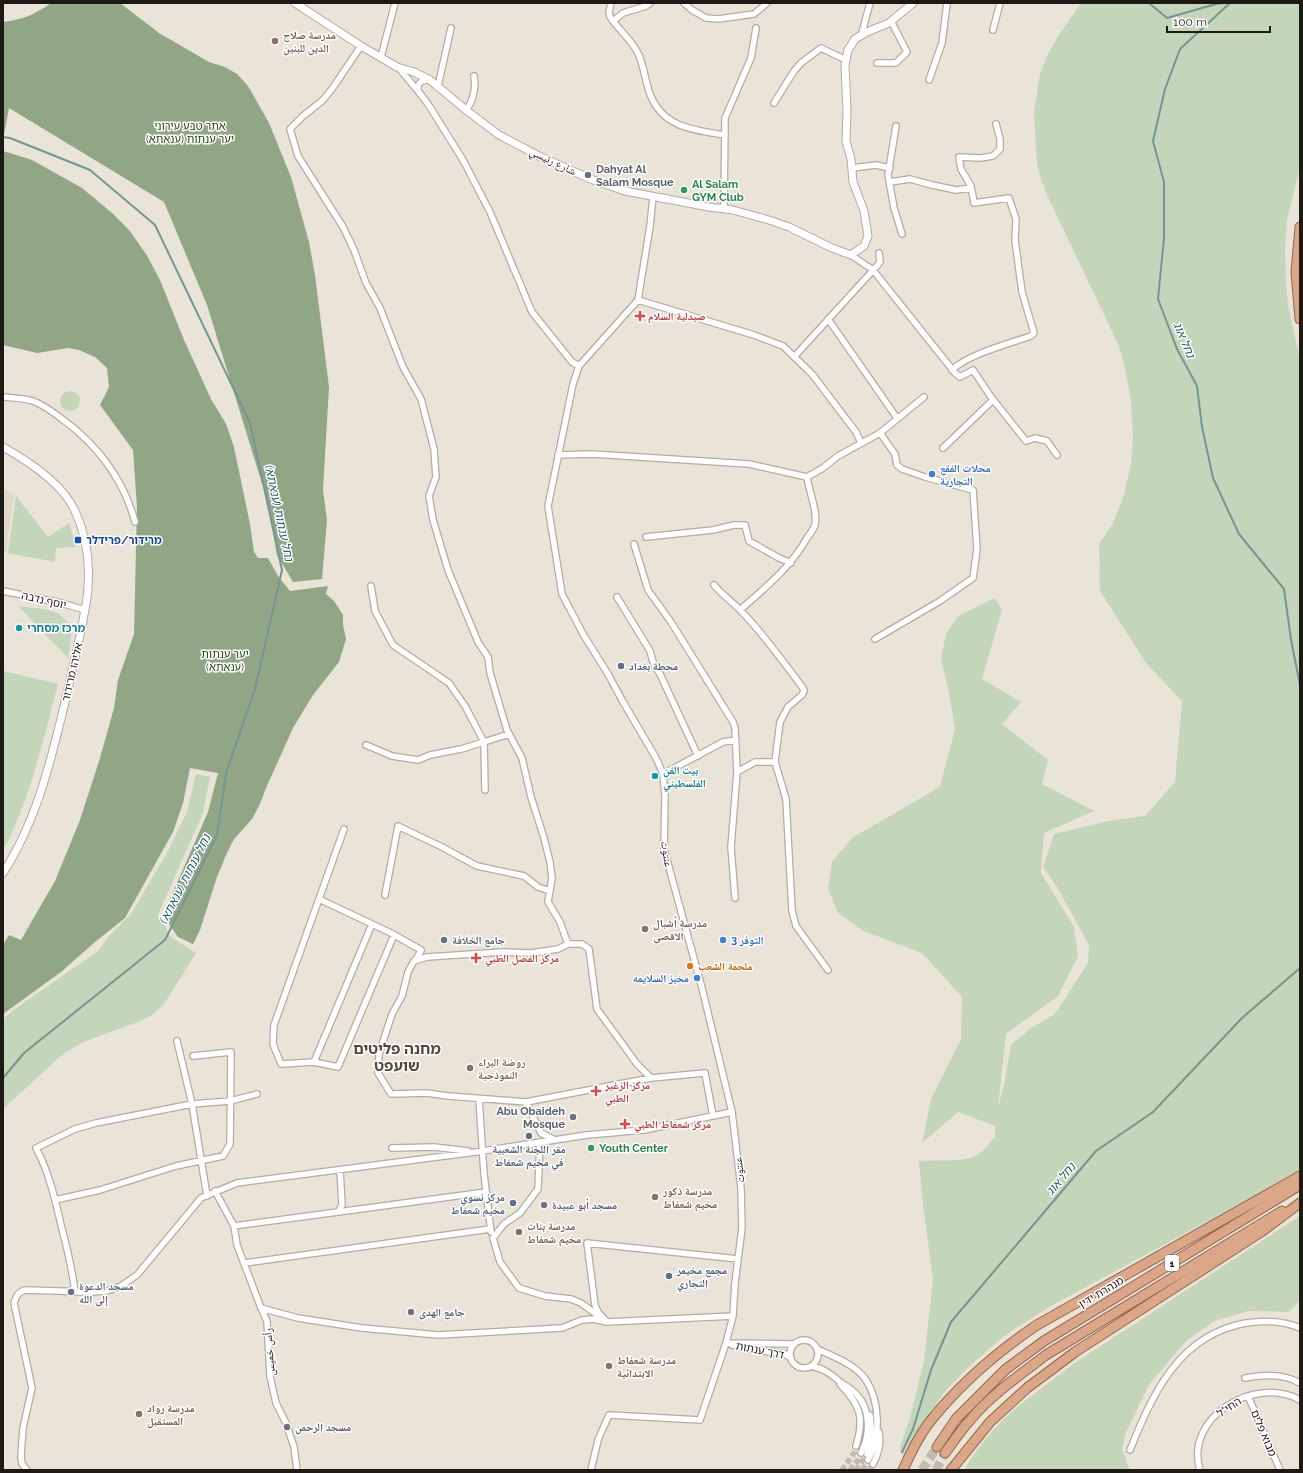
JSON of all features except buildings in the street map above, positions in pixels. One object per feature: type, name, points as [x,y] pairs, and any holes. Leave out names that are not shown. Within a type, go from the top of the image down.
[{"type":"highway","points":[[1300,227],[1296,272],[1300,319]]},
{"type":"highway","points":[[903,1470],[928,1425],[942,1408],[974,1375],[1007,1346],[1037,1325],[1300,1176]]},
{"type":"highway","name":"מנהרת ידין","points":[[937,1447],[956,1419],[1006,1369],[1044,1341],[1300,1185]]},
{"type":"highway","name":"1","points":[[945,1453],[972,1418],[990,1399],[1046,1355],[1300,1200]]},
{"type":"highway","points":[[951,1470],[990,1422],[1027,1388],[1075,1352],[1261,1232],[1300,1203]]},
{"type":"street","name":"شارع رئيسي","points":[[295,3],[397,67],[414,72],[430,80],[499,135],[541,156],[610,187],[653,197],[749,213],[800,232],[842,252],[851,254]]},
{"type":"street","points":[[381,57],[396,3]]},
{"type":"street","points":[[612,3],[609,12],[610,17],[632,44],[638,54],[649,93],[660,111],[678,125],[689,130],[726,135]]},
{"type":"street","points":[[613,21],[623,13],[646,6],[650,3]]},
{"type":"street","points":[[684,3],[692,10],[706,18],[718,19],[754,14],[767,3]]},
{"type":"street","points":[[860,36],[870,3]]},
{"type":"street","points":[[913,3],[889,23],[866,32],[855,39],[848,50],[845,78],[848,111],[846,132],[853,182],[864,211],[868,236],[864,246],[851,254],[873,270],[952,370],[960,376],[973,370],[993,400],[1026,441],[1035,438],[1047,441],[1057,455]]},
{"type":"street","points":[[930,80],[942,43],[947,3]]},
{"type":"street","points":[[993,30],[1000,3]]},
{"type":"street","points":[[877,64],[896,63],[907,52],[891,21]]},
{"type":"street","points":[[438,86],[451,28]]},
{"type":"street","points":[[724,209],[725,118],[752,58],[756,28]]},
{"type":"street","points":[[362,46],[322,101],[303,116],[290,129],[298,156],[346,233],[354,250],[366,284],[380,308],[404,367],[421,399],[434,449],[436,477],[429,496],[433,520],[448,570],[478,642],[488,657],[492,680],[509,734],[522,758],[531,797],[544,838],[552,878],[548,902],[560,922],[568,944]]},
{"type":"street","points":[[774,102],[794,71],[801,63],[821,48],[846,60]]},
{"type":"street","points":[[397,67],[418,91],[463,160],[490,212],[532,312],[572,362],[579,366],[638,300],[650,226],[653,197]]},
{"type":"street","points":[[466,110],[473,99],[475,87],[474,76]]},
{"type":"street","points":[[418,91],[420,82],[430,80]]},
{"type":"street","points":[[952,370],[957,365],[973,356],[1031,336],[1034,333],[1022,292],[1015,240],[1016,219],[1010,198],[974,203],[971,188],[961,169],[959,157],[980,158],[993,156],[1000,149],[1000,139],[996,124]]},
{"type":"street","points":[[896,126],[888,175],[894,208],[902,234]]},
{"type":"street","points":[[852,168],[876,165],[890,168]]},
{"type":"street","points":[[890,182],[910,179],[956,190],[971,188]]},
{"type":"street","points":[[794,357],[880,262],[879,253]]},
{"type":"street","points":[[638,300],[769,340],[783,346],[812,374],[856,432],[861,443]]},
{"type":"street","points":[[828,319],[898,418]]},
{"type":"street","name":"عنتوت","points":[[579,366],[573,384],[548,506],[562,594],[583,634],[608,674],[656,758],[662,774],[665,796],[664,849],[702,988],[732,1112],[741,1188],[742,1228],[733,1316],[726,1343],[700,1420],[609,1415],[598,1440],[590,1470]]},
{"type":"street","points":[[3,397],[33,401],[46,407],[85,437],[107,463],[117,478],[127,496],[135,522]]},
{"type":"street","points":[[558,456],[592,454],[749,464],[808,477],[823,468],[838,456],[880,433],[924,397]]},
{"type":"street","points":[[943,448],[993,400]]},
{"type":"street","points":[[875,639],[940,601],[973,578],[977,549],[973,490],[902,469],[897,465],[895,454],[880,433]]},
{"type":"street","name":"אליהו מרידור","points":[[3,447],[43,474],[68,499],[74,510],[84,540],[88,565],[88,585],[85,610],[70,681],[36,806],[21,844],[3,873]]},
{"type":"street","points":[[740,610],[791,563],[815,525],[816,510],[809,490],[808,477]]},
{"type":"street","points":[[646,537],[745,525],[749,542],[772,555],[791,563]]},
{"type":"street","points":[[634,544],[648,590],[671,622],[733,722],[735,728],[737,772],[732,847],[735,898]]},
{"type":"street","points":[[714,585],[740,610],[762,635],[804,691],[802,695],[788,707],[780,722],[775,762],[786,799],[792,911],[796,926],[828,970]]},
{"type":"street","points":[[371,586],[375,611],[393,645],[449,683],[465,706],[484,742],[485,790]]},
{"type":"street","name":"יוסף נדבה","points":[[3,591],[61,603],[85,610]]},
{"type":"street","points":[[617,597],[650,651],[653,662],[698,756]]},
{"type":"street","points":[[366,745],[392,756],[418,760],[430,755],[461,749],[509,734]]},
{"type":"street","points":[[662,774],[724,742],[736,740]]},
{"type":"street","points":[[737,772],[755,762],[775,762]]},
{"type":"street","points":[[385,895],[398,826],[477,866],[524,876],[538,887],[550,891]]},
{"type":"street","points":[[344,829],[274,1025],[273,1044],[281,1064],[314,1062],[338,1067],[394,934]]},
{"type":"street","points":[[319,899],[394,934],[421,950],[408,972],[402,996],[386,1028],[379,1054],[378,1073],[391,1094],[427,1093],[479,1099],[526,1102],[650,1078],[705,1073],[714,1116]]},
{"type":"street","points":[[314,1062],[372,924]]},
{"type":"street","points":[[414,961],[427,957],[503,952],[531,953],[558,949],[568,944],[582,944],[589,949],[597,1009],[637,1064],[650,1078]]},
{"type":"street","points":[[177,1041],[192,1104],[207,1196]]},
{"type":"street","points":[[55,1200],[100,1190],[139,1177],[202,1160],[223,1156],[230,1144],[231,1052],[193,1056]]},
{"type":"street","points":[[75,1292],[67,1249],[55,1200],[41,1157],[36,1148],[75,1129],[96,1123],[192,1104],[230,1101],[257,1094]]},
{"type":"street","points":[[479,1099],[482,1151],[490,1229],[500,1262],[519,1288],[545,1296],[571,1299],[581,1303],[607,1322]]},
{"type":"street","points":[[526,1102],[540,1133],[555,1140]]},
{"type":"street","points":[[27,1470],[22,1464],[21,1456],[23,1428],[32,1388],[14,1303],[16,1296],[20,1291],[25,1290],[75,1292],[107,1291],[121,1286],[137,1275],[179,1223],[202,1198],[215,1191],[237,1183],[476,1152],[587,1135],[644,1130],[732,1112]]},
{"type":"street","points":[[493,1238],[504,1224],[520,1213],[538,1189],[540,1142]]},
{"type":"street","points":[[392,1148],[434,1147],[476,1152]]},
{"type":"street","points":[[338,1212],[342,1205],[340,1170]]},
{"type":"street","name":"رأس خميس","points":[[215,1191],[234,1226],[237,1245],[267,1321],[270,1376],[276,1403],[286,1423],[294,1447],[298,1470]]},
{"type":"street","points":[[234,1226],[486,1192]]},
{"type":"street","points":[[245,1263],[490,1229]]},
{"type":"street","points":[[607,1322],[598,1312],[595,1305],[587,1243],[738,1259]]},
{"type":"street","points":[[261,1308],[298,1318],[362,1328],[438,1335],[562,1328],[582,1320],[593,1319],[607,1322],[733,1316]]},
{"type":"street","points":[[1130,1450],[1146,1412],[1171,1370],[1189,1349],[1200,1341],[1223,1329],[1252,1322],[1270,1322],[1300,1328]]},
{"type":"street","points":[[811,1366],[818,1356],[817,1349],[813,1343],[807,1340],[800,1340],[794,1344],[790,1351],[790,1357],[793,1363],[801,1368],[811,1366],[822,1369],[857,1395],[868,1408],[872,1436],[864,1454]]},
{"type":"street","name":"דרך ענתות","points":[[726,1343],[794,1344]]},
{"type":"street","name":"דרך ענתות","points":[[726,1343],[748,1349],[784,1354],[790,1357]]},
{"type":"street","points":[[817,1349],[844,1362],[866,1380],[873,1395],[880,1438],[877,1456],[870,1462]]},
{"type":"street","points":[[828,1373],[856,1404],[861,1427],[856,1446]]},
{"type":"street","points":[[1245,1378],[1266,1375],[1282,1376],[1300,1383]]},
{"type":"street","name":"החי\"ל","points":[[1200,1470],[1199,1448],[1206,1428],[1211,1421],[1234,1401],[1255,1394],[1275,1393],[1300,1400]]},
{"type":"street","name":"מבוא פלים","points":[[1248,1396],[1280,1470]]},
{"type":"shaded area","points":[[3,489],[14,494],[6,551],[3,552]]},
{"type":"green space","name":"אתר טבע עירוני יער ענתות (ענאתא)","points":[[51,3],[120,3],[159,33],[209,62],[225,67],[237,74],[248,86],[269,123],[291,177],[309,242],[315,275],[329,387],[323,490],[327,520],[322,579],[293,582],[277,555],[268,503],[207,305],[164,202],[9,108],[3,139],[3,22],[28,16]]},
{"type":"green space","points":[[1081,3],[1300,3],[1300,167],[1287,220],[1285,248],[1288,305],[1300,360],[1300,1171],[1051,1306],[1004,1336],[972,1364],[946,1390],[902,1456],[900,1447],[910,1418],[924,1361],[933,1280],[919,1161],[956,1160],[975,1156],[995,1137],[995,1126],[958,1112],[922,1143],[931,1099],[961,1039],[962,997],[922,953],[864,931],[838,913],[828,889],[832,862],[852,838],[940,787],[955,729],[949,692],[941,659],[946,634],[958,616],[995,598],[1002,610],[982,679],[1021,702],[1002,724],[1048,760],[1042,784],[1094,811],[1044,833],[1041,873],[1074,927],[1078,956],[1058,996],[1006,1034],[998,1107],[1004,1085],[1011,1045],[1030,1029],[1055,1014],[1088,963],[1089,945],[1057,887],[1043,867],[1054,834],[1108,821],[1145,816],[1175,782],[1182,701],[1146,663],[1100,591],[1099,544],[1113,523],[1124,495],[1131,464],[1133,437],[1131,401],[1125,368],[1119,346],[1047,195],[1037,164],[1034,112],[1040,74],[1049,52]]},
{"type":"green space","name":"יער ענתות (ענאתא)","points":[[3,151],[32,160],[82,188],[112,213],[129,230],[146,254],[160,280],[184,340],[211,399],[226,424],[234,447],[250,524],[254,552],[258,558],[268,558],[278,576],[290,591],[328,586],[326,594],[334,601],[343,615],[343,625],[346,639],[339,662],[313,695],[293,728],[252,819],[234,839],[217,877],[200,930],[193,944],[178,937],[163,915],[208,812],[218,773],[190,768],[183,803],[173,832],[125,918],[61,972],[3,1014],[3,945],[9,935],[21,940],[55,881],[80,820],[100,758],[114,708],[118,680],[134,634],[137,507],[133,450],[100,405],[109,387],[107,368],[95,357],[79,350],[68,348],[37,353],[3,345]]},
{"type":"green space","points":[[70,391],[77,394],[80,401],[77,408],[70,411],[63,408],[60,401],[63,394]]},
{"type":"green space","points":[[16,496],[48,537],[69,523],[76,547],[56,548],[55,562],[8,553]]},
{"type":"green space","points":[[18,606],[52,611],[65,620],[69,627],[71,636],[68,658]]},
{"type":"green space","points":[[3,671],[58,684],[29,788],[5,847],[3,846]]},
{"type":"green space","points":[[196,774],[210,777],[203,813],[158,915],[171,937],[196,953],[164,1004],[152,1015],[138,1022],[83,1042],[63,1054],[3,1109],[3,1019],[98,951],[109,936],[131,914],[168,851],[187,812]]},
{"type":"green space","points":[[1300,1216],[1300,1300],[1289,1312],[1248,1311],[1214,1321],[1186,1341],[1149,1385],[1126,1432],[1122,1449],[1130,1470],[964,1470],[984,1441],[1008,1415],[1073,1364]]},
{"type":"waterway","points":[[1149,3],[1167,18],[1224,3]]},
{"type":"waterway","name":"נחל אוג","points":[[1230,3],[1180,49],[1165,89],[1153,141],[1164,182],[1164,238],[1158,299],[1177,349],[1197,386],[1202,427],[1213,478],[1239,534],[1284,589],[1291,640],[1300,685]]},
{"type":"waterway","name":"נחל ענתות (ענאתא)","points":[[3,137],[10,138],[90,170],[155,225],[250,423],[282,570],[255,689],[226,773],[217,835],[165,940],[24,1053],[3,1078]]},
{"type":"waterway","name":"נחל אוג","points":[[902,1452],[913,1429],[931,1370],[951,1322],[1096,1151],[1153,1112],[1242,1018],[1300,968]]},
{"type":"tunnel","points":[[842,1470],[854,1453],[856,1446]]},
{"type":"tunnel","points":[[922,1470],[937,1447]]},
{"type":"tunnel","points":[[850,1470],[858,1460],[861,1453]]},
{"type":"tunnel","points":[[936,1470],[945,1453]]},
{"type":"tunnel","points":[[856,1470],[867,1454]]},
{"type":"tunnel","points":[[863,1470],[868,1460]]},
{"type":"tunnel","points":[[870,1470],[873,1464]]},
{"type":"place","name":"مدرسة صلاح الدين للبنين","points":[[275,41]]},
{"type":"place","name":"Dahyat Al Salam Mosque","points":[[588,175]]},
{"type":"place","name":"Al Salam GYM Club","points":[[684,190]]},
{"type":"place","name":"صيدلية السلام","points":[[640,316]]},
{"type":"place","name":"محلات الفقع التجارية","points":[[932,474]]},
{"type":"place","name":"מרידור/פרידלר","points":[[78,540]]},
{"type":"place","name":"מרכז מסחרי","points":[[19,628]]},
{"type":"place","name":"محطة بغداد","points":[[621,666]]},
{"type":"place","name":"بيت الفن الفلسطيني","points":[[655,776]]},
{"type":"place","name":"مدرسة أشبال الاقصى","points":[[645,929]]},
{"type":"place","name":"جامع الخلافة","points":[[444,940]]},
{"type":"place","name":"التوفر 3","points":[[723,940]]},
{"type":"place","name":"مركز الفضل الطبي","points":[[476,958]]},
{"type":"place","name":"ملحمة الشعب","points":[[690,966]]},
{"type":"place","name":"مخبز السلايمه","points":[[697,978]]},
{"type":"place","name":"روضة البراء النموذجية","points":[[470,1068]]},
{"type":"place","name":"مركز الزغير الطبي","points":[[596,1091]]},
{"type":"place","name":"Abu Obaideh Mosque","points":[[573,1117]]},
{"type":"place","name":"مركز شعفاط الطبي","points":[[625,1124]]},
{"type":"place","name":"مقر اللجنة الشعبية في مخيم شعفاط","points":[[529,1136]]},
{"type":"place","name":"Youth Center","points":[[591,1148]]},
{"type":"place","name":"مدرسة ذكور مخيم شعفاط","points":[[655,1197]]},
{"type":"place","name":"مركز نسوي مخيم شعفاط","points":[[513,1203]]},
{"type":"place","name":"مسجد أبو عبيدة","points":[[544,1205]]},
{"type":"place","name":"مدرسة بنات مخيم شعفاط","points":[[519,1232]]},
{"type":"place","name":"مجمع مخيمر التجاري","points":[[669,1276]]},
{"type":"place","name":"مسجد الدعوة إلى الله","points":[[71,1292]]},
{"type":"place","name":"جامع الهدى","points":[[411,1312]]},
{"type":"place","name":"مدرسة شعفاط الابتدائية","points":[[609,1366]]},
{"type":"place","name":"مدرسة رواد المستقبل","points":[[139,1414]]},
{"type":"place","name":"مسجد الرحمن","points":[[287,1427]]},
{"type":"district","name":"מחנה פליטים שועפט","points":[[397,1058]]}]
